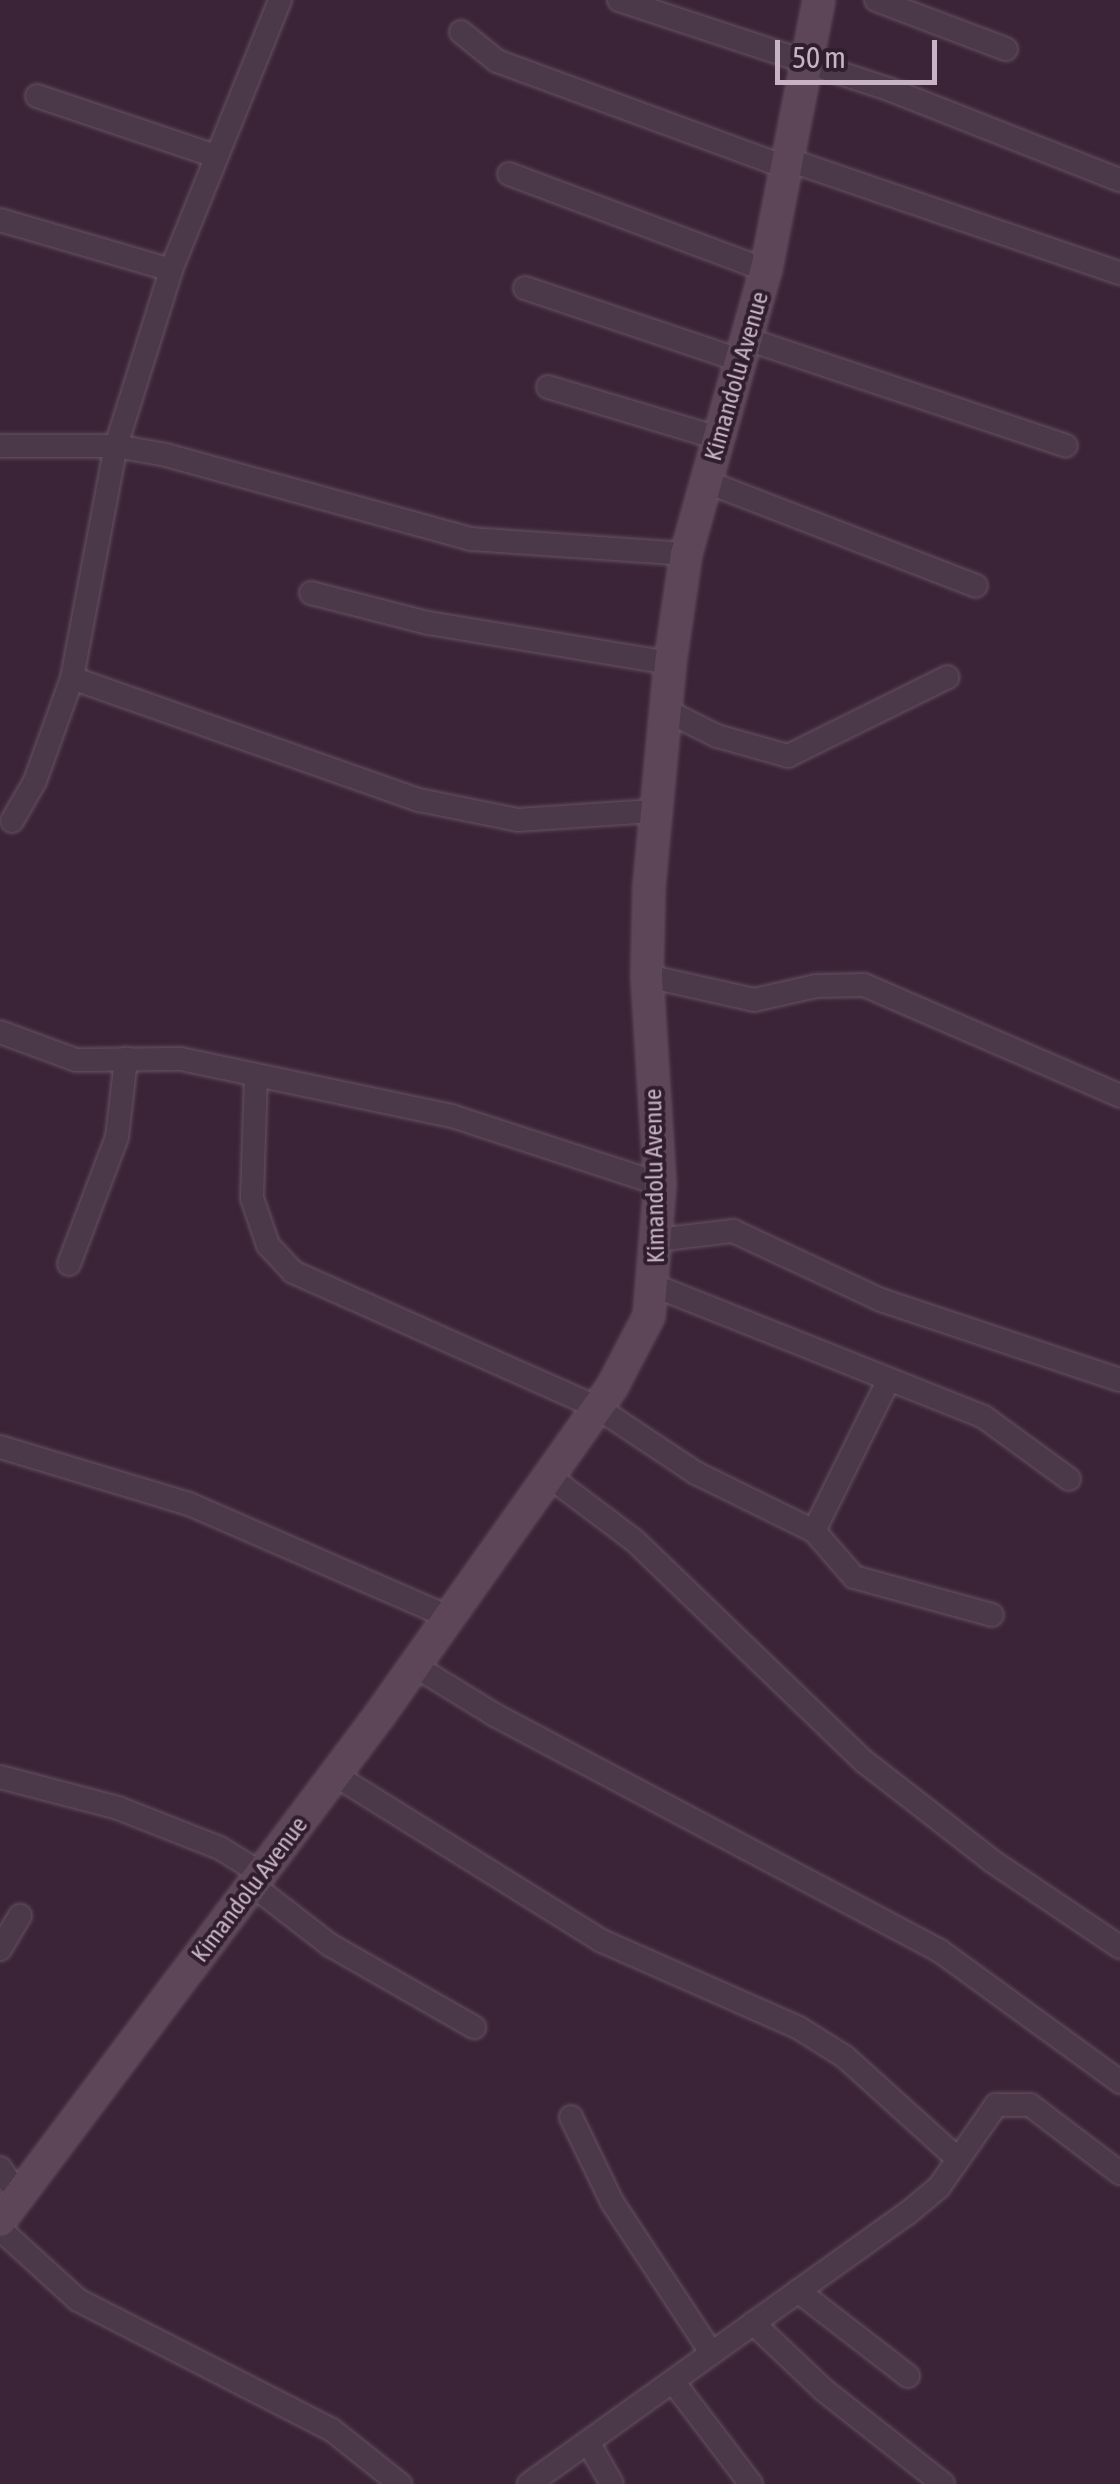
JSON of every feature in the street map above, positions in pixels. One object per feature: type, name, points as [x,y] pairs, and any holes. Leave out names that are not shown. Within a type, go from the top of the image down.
[{"type":"street","points":[[12,821],[35,781],[72,678],[116,446],[171,270],[280,0]]},
{"type":"street","points":[[619,0],[810,64],[1120,180]]},
{"type":"street","name":"Kimandolu Avenue","points":[[0,2225],[335,1775],[550,1477],[598,1408],[649,1316],[660,1184],[647,976],[653,811],[670,662],[686,554],[766,270],[791,165],[819,0]]},
{"type":"street","points":[[876,0],[1006,49]]},
{"type":"street","points":[[461,32],[497,61],[791,165],[1120,272]]},
{"type":"street","points":[[37,96],[215,156]]},
{"type":"street","points":[[510,174],[766,270]]},
{"type":"street","points":[[0,220],[171,270]]},
{"type":"street","points":[[525,288],[1066,446]]},
{"type":"street","points":[[548,386],[718,438]]},
{"type":"street","points":[[0,446],[116,446],[471,539],[686,554]]},
{"type":"street","points":[[707,482],[976,586]]},
{"type":"street","points":[[311,593],[428,623],[670,662]]},
{"type":"street","points":[[665,710],[717,736],[788,756],[948,677]]},
{"type":"street","points":[[72,678],[419,800],[518,820],[653,811]]},
{"type":"street","points":[[647,976],[754,1000],[816,986],[864,985],[1120,1096]]},
{"type":"street","points":[[0,1032],[76,1060],[181,1059],[509,1130],[660,1184]]},
{"type":"street","points":[[69,1264],[116,1137],[126,1059]]},
{"type":"street","points":[[256,1076],[252,1198],[278,1259],[310,1280],[598,1408],[696,1473],[814,1531],[866,1583],[992,1615]]},
{"type":"street","points":[[657,1240],[733,1231],[881,1300],[1120,1380]]},
{"type":"street","points":[[654,1286],[984,1417],[1069,1479]]},
{"type":"street","points":[[814,1531],[889,1379]]},
{"type":"street","points":[[0,1447],[189,1504],[449,1616]]},
{"type":"street","points":[[550,1477],[635,1541],[865,1762],[992,1861],[1120,1947]]},
{"type":"street","points":[[415,1666],[524,1731],[940,1950],[1120,2082]]},
{"type":"street","points":[[335,1775],[602,1941],[746,1999],[813,2037],[958,2160]]},
{"type":"street","points":[[0,1777],[118,1808],[220,1848],[362,1966],[474,2027]]},
{"type":"street","points":[[0,1950],[20,1916]]},
{"type":"street","points":[[529,2484],[908,2213],[958,2160],[987,2114],[1016,2100],[1120,2173]]},
{"type":"street","points":[[571,2117],[612,2202],[710,2352]]},
{"type":"street","points":[[0,2168],[22,2199]]},
{"type":"street","points":[[0,2225],[78,2300],[332,2430],[400,2484]]},
{"type":"street","points":[[798,2291],[908,2376]]},
{"type":"street","points":[[752,2323],[824,2391],[943,2484]]},
{"type":"street","points":[[674,2382],[751,2484]]},
{"type":"street","points":[[588,2442],[612,2484]]}]
